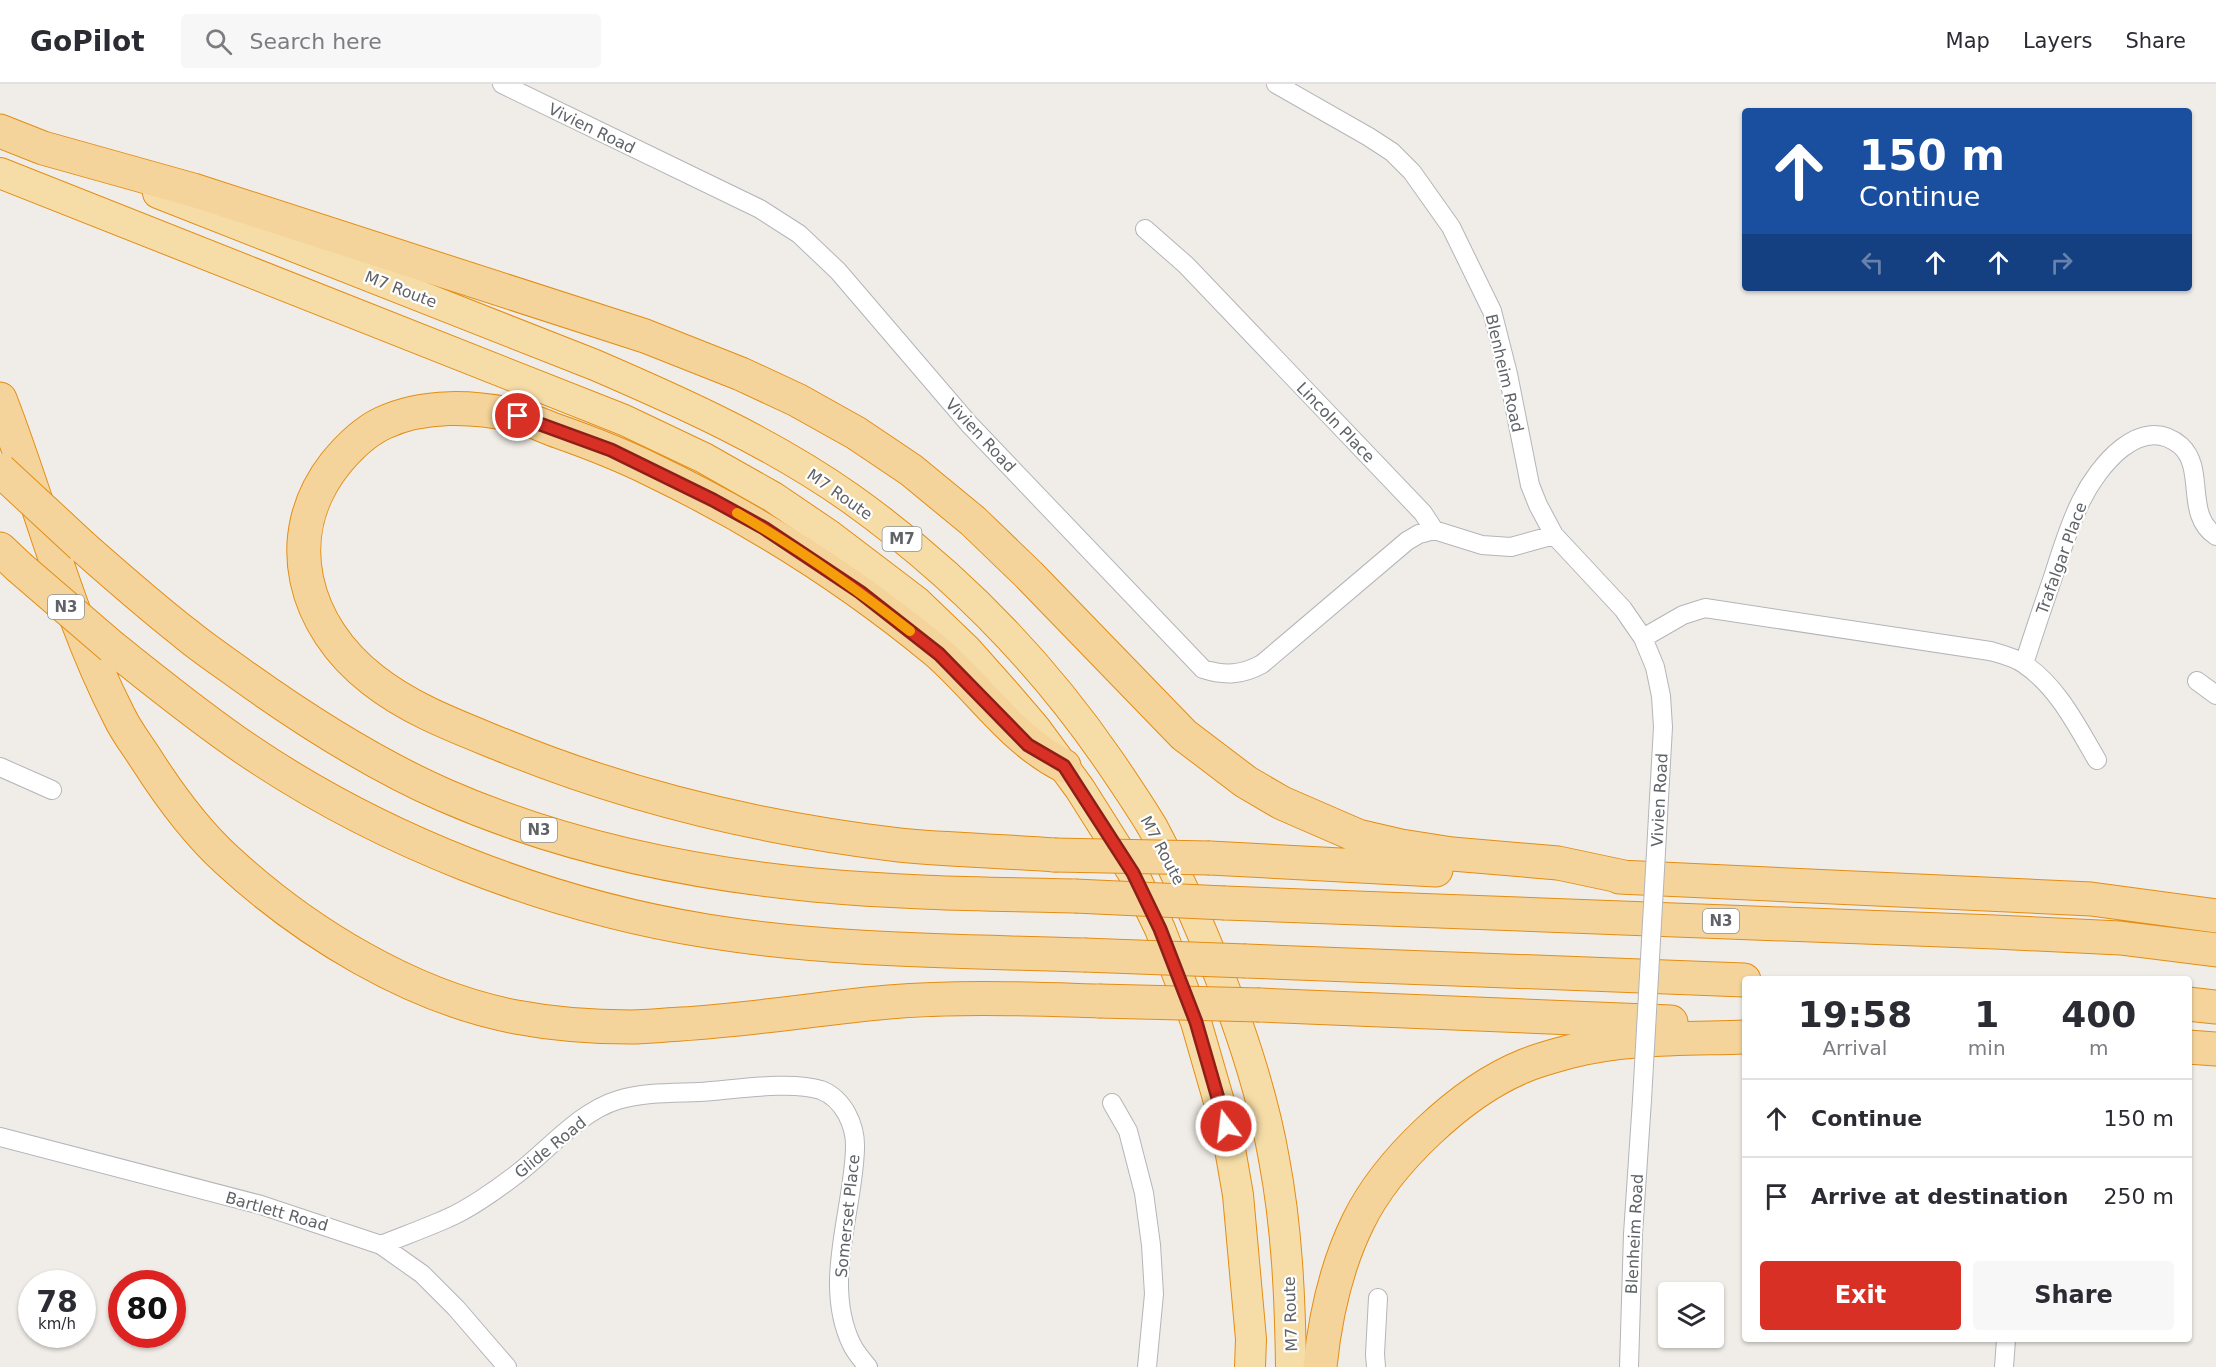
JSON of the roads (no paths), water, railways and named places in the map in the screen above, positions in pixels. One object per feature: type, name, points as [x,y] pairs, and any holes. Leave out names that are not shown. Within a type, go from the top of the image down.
[{"type":"highway","name":"M7 Route","points":[[0,130],[596,365],[664,394],[790,460],[850,498],[952,580],[994,620],[1082,721],[1152,826],[1196,914],[1243,1037],[1262,1102],[1274,1158],[1288,1254],[1291,1367]]},
{"type":"highway","points":[[43,148],[205,193],[645,336],[741,374],[797,400],[846,427],[911,470],[973,521],[1029,575],[1184,735],[1246,782],[1282,803],[1358,836],[1401,846],[1452,854],[1558,863],[1624,877]]},
{"type":"highway","name":"M7","points":[[0,173],[624,420],[704,458],[773,497],[829,535],[917,602],[966,649],[1021,711],[1064,766],[1133,873],[1160,929],[1196,1022],[1226,1126],[1238,1195],[1251,1339],[1250,1367]]},
{"type":"highway","points":[[0,399],[23,457],[50,544],[100,678],[121,721],[171,796],[226,859],[327,938],[375,966],[425,989],[514,1017],[567,1024],[634,1027],[709,1022],[891,1002],[992,998],[1260,1005],[1742,1025]]},
{"type":"highway","points":[[1064,766],[1028,745],[939,654],[860,592],[764,528],[611,450],[518,416],[445,409],[412,412],[379,425],[348,447],[325,477],[309,511],[303,540],[304,567],[310,597],[325,628],[343,653],[372,679],[405,702],[443,721],[535,759],[623,789],[699,809],[819,834],[882,842],[1054,855],[1210,858],[2071,898],[2168,908],[2216,916]]},
{"type":"highway","name":"N3","points":[[0,470],[82,546],[187,636],[284,705],[372,759],[445,795],[524,825],[608,850],[720,873],[825,886],[1995,932],[2120,938],[2216,950]]},
{"type":"highway","name":"N3","points":[[9,558],[166,691],[247,750],[337,804],[423,846],[508,881],[606,910],[717,932],[797,942],[894,949],[1742,980]]},
{"type":"highway","points":[[2192,1004],[2216,1007]]},
{"type":"highway","points":[[1320,1367],[1328,1308],[1337,1275],[1358,1221],[1385,1180],[1416,1143],[1447,1114],[1485,1087],[1524,1066],[1569,1052],[1605,1045],[1742,1037]]},
{"type":"highway","points":[[2192,1047],[2216,1049]]},
{"type":"street","name":"Vivien Road","points":[[502,84],[760,209],[799,234],[838,271],[969,424],[1203,669],[1217,674],[1232,675],[1249,671],[1262,664],[1407,541],[1419,534],[1434,530]]},
{"type":"street","name":"Blenheim Road","points":[[1276,84],[1392,152],[1412,172],[1451,227],[1492,310],[1508,374],[1530,485],[1554,535]]},
{"type":"street","name":"Lincoln Place","points":[[1145,229],[1186,265],[1422,513],[1434,530]]},
{"type":"street","name":"Trafalgar Place","points":[[2024,664],[2064,544],[2081,501],[2099,471],[2128,443],[2143,436],[2158,435],[2171,439],[2182,447],[2189,457],[2202,522],[2216,536]]},
{"type":"street","points":[[1434,530],[1482,545],[1511,547],[1554,535]]},
{"type":"street","name":"Vivien Road","points":[[1554,535],[1623,609],[1643,638],[1655,667],[1661,696],[1663,727],[1642,1100]]},
{"type":"street","points":[[1643,638],[1683,615],[1705,608],[1990,651],[2024,664],[2043,679],[2069,712],[2097,760]]},
{"type":"street","points":[[2197,681],[2216,695]]},
{"type":"street","points":[[0,766],[52,790]]},
{"type":"street","name":"Glide Road","points":[[381,1245],[458,1212],[513,1178],[571,1128],[617,1100],[650,1095],[794,1086],[822,1091],[836,1100]]},
{"type":"street","name":"Somerset Place","points":[[836,1100],[850,1119],[855,1135],[855,1157],[840,1269],[839,1294],[842,1319],[852,1346],[868,1367]]},
{"type":"street","name":"Blenheim Road","points":[[1629,1367],[1633,1234],[1642,1100]]},
{"type":"street","points":[[1112,1102],[1128,1131],[1144,1193],[1151,1245],[1154,1293],[1147,1367]]},
{"type":"street","name":"Bartlett Road","points":[[0,1137],[261,1205],[381,1245],[422,1274],[456,1308],[507,1367]]},
{"type":"street","points":[[1376,1367],[1378,1298]]},
{"type":"street","points":[[2004,1367],[2006,1342]]}]
